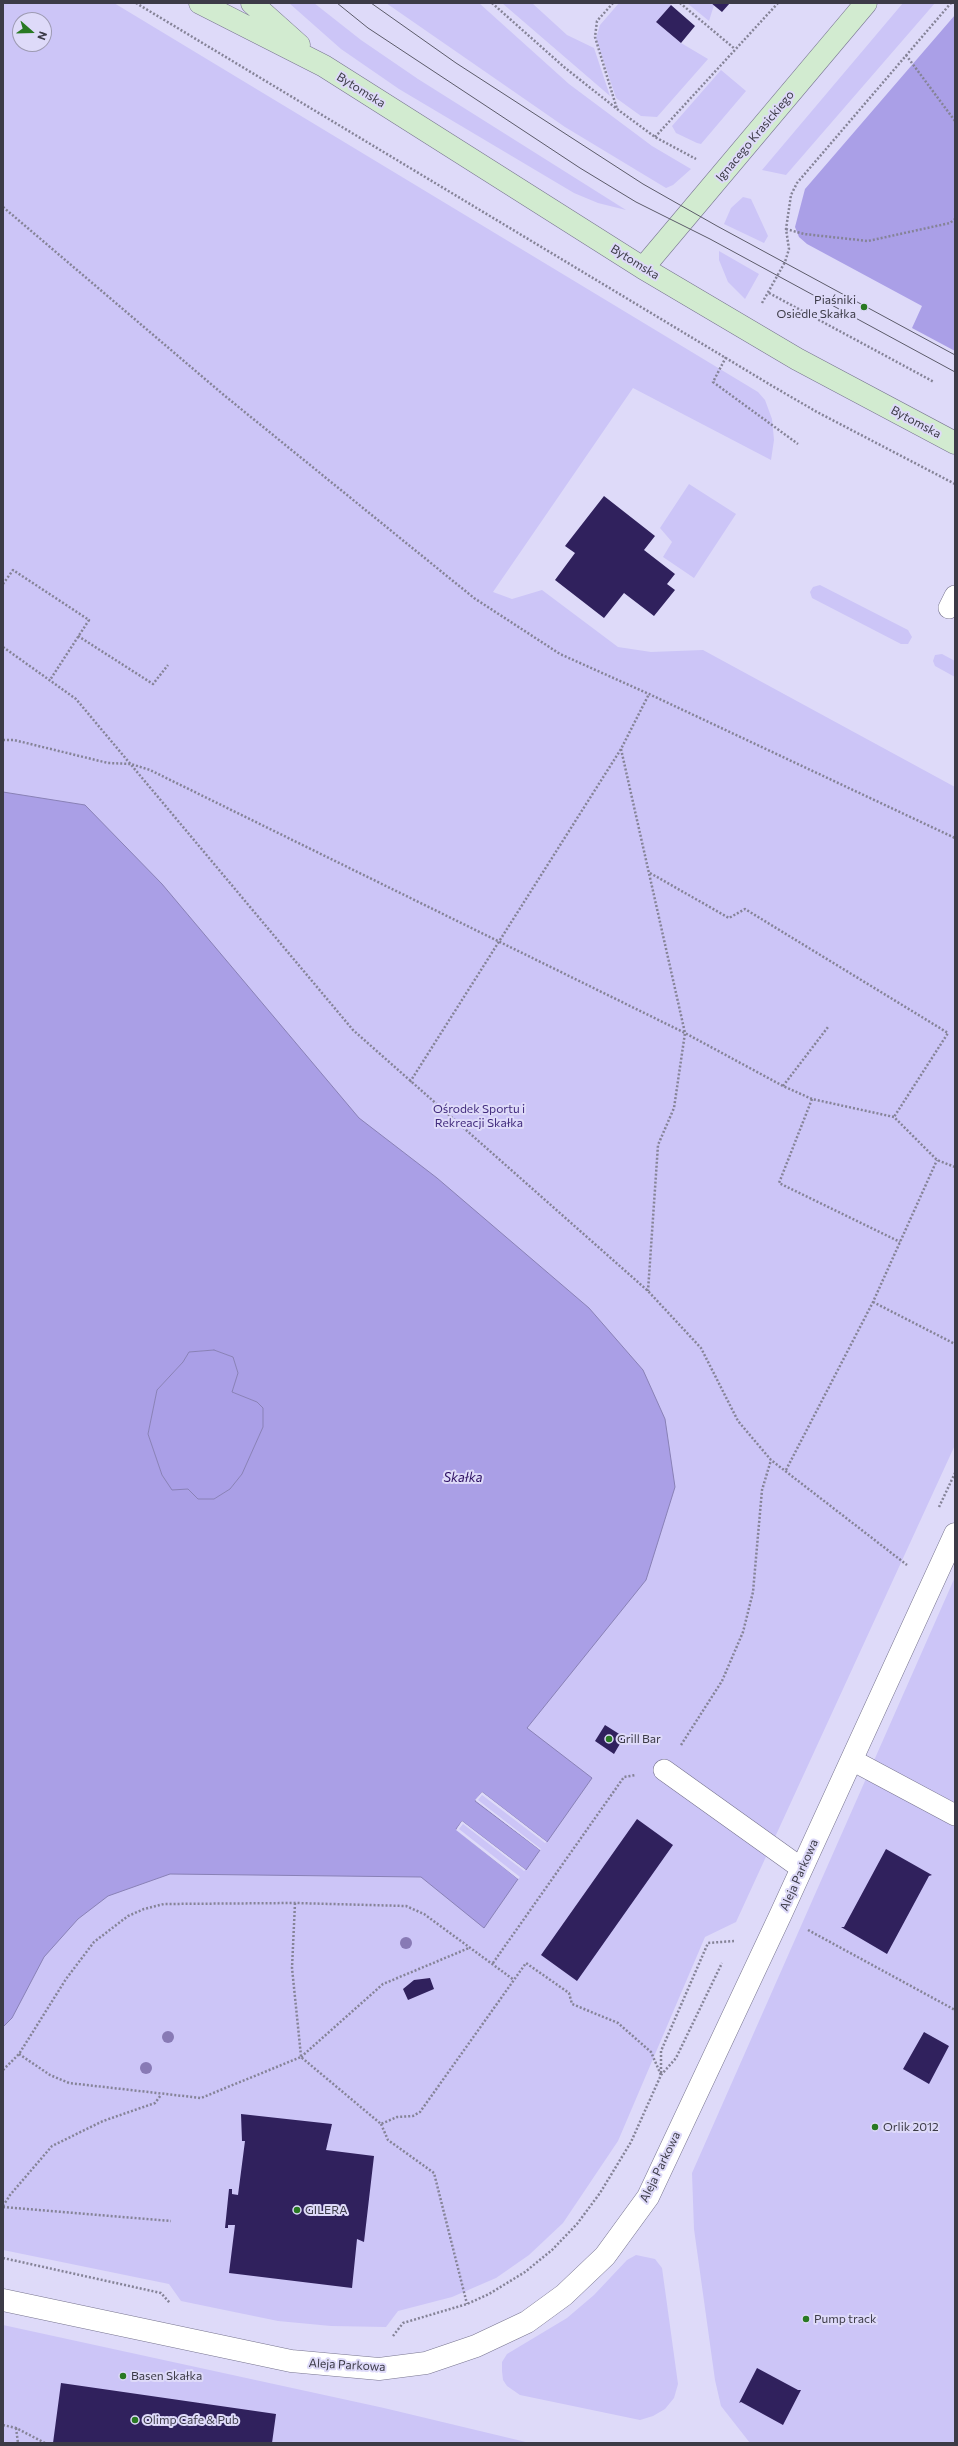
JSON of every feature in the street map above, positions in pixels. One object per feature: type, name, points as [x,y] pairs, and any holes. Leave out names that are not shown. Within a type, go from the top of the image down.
[{"type":"main road","name":"Bytomska","points":[[200,3],[324,66],[643,268],[836,380],[955,443]]},
{"type":"main road","name":"Bytomska","points":[[252,3],[324,66]]},
{"type":"main road","name":"Ignacego Krasickiego","points":[[643,268],[866,3]]},
{"type":"street","name":"Aleja Parkowa","points":[[3,2300],[291,2361],[379,2369],[426,2363],[476,2346],[527,2322],[564,2295],[605,2256],[648,2196],[852,1760],[955,1534]]},
{"type":"lane","points":[[852,1760],[955,1814]]},
{"type":"lane","points":[[664,1770],[801,1868]]},
{"type":"path","points":[[136,3],[817,412],[955,484]]},
{"type":"path","points":[[492,3],[564,68],[617,109],[655,137],[703,162]]},
{"type":"path","points":[[613,3],[597,21],[595,37],[617,109]]},
{"type":"path","points":[[680,3],[735,49]]},
{"type":"path","points":[[655,137],[778,3]]},
{"type":"path","points":[[798,444],[713,382],[726,357],[769,293],[789,248],[786,229],[791,194],[797,183],[950,3]]},
{"type":"path","points":[[906,55],[955,121]]},
{"type":"path","points":[[3,207],[225,396],[474,598],[560,654],[649,694],[955,838]]},
{"type":"path","points":[[786,229],[804,234],[868,241],[950,223],[955,219]]},
{"type":"path","points":[[769,293],[934,382]]},
{"type":"path","points":[[3,584],[13,570],[89,620],[50,680]]},
{"type":"path","points":[[78,636],[153,684],[168,665]]},
{"type":"path","points":[[3,647],[76,699],[216,869],[353,1030],[648,1291],[701,1348],[738,1420],[771,1460],[932,1583]]},
{"type":"path","points":[[410,1082],[622,749],[649,694]]},
{"type":"path","points":[[3,740],[14,740],[108,763],[131,764],[150,770],[206,795],[685,1033],[783,1086],[812,1099],[894,1117],[937,1160],[955,1167]]},
{"type":"path","points":[[622,749],[685,1033],[674,1108],[658,1145],[648,1291]]},
{"type":"path","points":[[650,873],[729,918],[746,909],[948,1033],[917,1084],[894,1117]]},
{"type":"path","points":[[783,1086],[828,1027]]},
{"type":"path","points":[[812,1099],[780,1183],[900,1242]]},
{"type":"path","points":[[786,1470],[873,1302],[937,1160]]},
{"type":"path","points":[[873,1302],[955,1344]]},
{"type":"path","points":[[492,1963],[624,1777],[664,1770],[722,1681],[742,1632],[753,1592],[762,1490],[771,1460]]},
{"type":"path","points":[[3,2070],[19,2054],[79,1960],[94,1942],[128,1916],[144,1909],[164,1904],[295,1903],[406,1906],[424,1914],[514,1980]]},
{"type":"path","points":[[295,1903],[292,1968],[301,2057],[381,2124],[388,2140],[434,2173],[467,2304]]},
{"type":"path","points":[[804,1928],[955,2010]]},
{"type":"path","points":[[661,2075],[661,2051],[708,1943],[734,1941],[730,1948]]},
{"type":"path","points":[[19,2054],[50,2075],[69,2083],[161,2095],[201,2098],[301,2057],[383,1984],[469,1948]]},
{"type":"path","points":[[392,2338],[403,2322],[467,2304],[489,2294],[525,2272],[552,2250],[577,2224],[600,2193],[630,2142],[661,2075],[676,2058],[723,1962]]},
{"type":"path","points":[[381,2124],[396,2117],[413,2116],[420,2112],[526,1963],[569,1993],[572,2004],[618,2023],[651,2052],[661,2075]]},
{"type":"path","points":[[161,2095],[155,2103],[96,2124],[52,2146],[10,2194],[3,2206],[171,2221]]},
{"type":"path","points":[[3,2258],[161,2293],[174,2309]]},
{"type":"path","points":[[3,2425],[16,2428],[45,2443]]},
{"type":"path","points":[[16,2428],[18,2443]]},
{"type":"green space","name":"Ośrodek Sportu i Rekreacji Skałka","points":[[3,3],[114,3],[758,392],[765,400],[772,419],[774,440],[771,460],[633,388],[493,592],[512,599],[542,590],[618,647],[651,652],[703,650],[955,787],[955,1445],[736,1922],[705,1937],[618,2141],[563,2223],[529,2255],[496,2278],[452,2297],[398,2311],[386,2327],[331,2326],[278,2321],[181,2301],[169,2284],[3,2250]]},
{"type":"green space","points":[[289,3],[314,3],[361,40],[418,79],[626,210],[598,203],[574,193],[399,89],[341,49]]},
{"type":"green space","points":[[386,3],[479,3],[569,84],[652,146],[691,169],[673,185],[666,188],[565,127]]},
{"type":"green space","points":[[502,3],[532,3],[567,35],[594,48],[610,96]]},
{"type":"green space","points":[[619,3],[669,3],[671,5],[656,22],[681,43],[708,59],[657,117],[641,116],[616,98],[596,38],[600,25]]},
{"type":"green space","points":[[687,3],[711,3],[714,5],[709,21]]},
{"type":"green space","points":[[903,3],[935,3],[786,175],[762,170]]},
{"type":"green space","points":[[721,70],[746,91],[701,144],[676,133],[672,126]]},
{"type":"green space","points":[[743,197],[751,199],[768,236],[764,243],[724,224],[731,208]]},
{"type":"green space","points":[[719,251],[759,274],[745,299],[728,282],[719,260]]},
{"type":"green space","points":[[689,484],[736,514],[694,578],[663,557],[672,542],[660,528]]},
{"type":"green space","points":[[820,585],[908,630],[912,637],[908,644],[901,644],[812,598],[810,592],[813,587]]},
{"type":"green space","points":[[942,654],[955,661],[955,677],[935,666],[933,661],[935,655]]},
{"type":"green space","points":[[955,1577],[955,2443],[750,2443],[721,2406],[715,2380],[694,2229],[692,2173]]},
{"type":"green space","points":[[636,2255],[655,2259],[662,2268],[678,2384],[674,2398],[665,2409],[653,2416],[640,2420],[520,2395],[507,2386],[503,2380],[502,2362],[507,2354],[567,2318],[594,2295],[627,2260]]},
{"type":"green space","name":"Basen Skałka","points":[[3,2325],[384,2408],[530,2443],[3,2443]]},
{"type":"shaded area","points":[[955,15],[955,351],[912,328],[922,306],[807,244],[799,237],[795,227],[805,189]]},
{"type":"shaded area","points":[[214,1350],[233,1357],[238,1373],[232,1392],[257,1402],[263,1408],[263,1427],[242,1474],[230,1489],[214,1499],[198,1499],[188,1489],[172,1491],[162,1475],[148,1434],[157,1390],[183,1362],[189,1352]]},
{"type":"water","name":"Skałka","points":[[3,792],[85,805],[162,884],[359,1118],[437,1178],[589,1308],[643,1370],[665,1419],[675,1487],[646,1580],[527,1728],[592,1778],[547,1842],[482,1792],[475,1801],[540,1850],[526,1870],[462,1821],[456,1829],[518,1879],[484,1928],[421,1877],[170,1874],[108,1896],[78,1919],[44,1957],[12,2018],[3,2027]],"holes":[[[214,1350],[233,1357],[238,1373],[232,1392],[257,1402],[263,1408],[263,1427],[242,1474],[230,1489],[214,1499],[198,1499],[188,1489],[172,1490],[162,1475],[148,1434],[157,1390],[183,1362],[189,1352]]]},
{"type":"pier","points":[[482,1792],[547,1842],[545,1843],[482,1795],[478,1800],[541,1849],[540,1850],[475,1800]]},
{"type":"pier","points":[[462,1821],[526,1870],[524,1871],[463,1824],[459,1829],[520,1877],[518,1879],[456,1830]]},
{"type":"building","points":[[711,3],[730,3],[722,12]]},
{"type":"building","points":[[671,5],[695,26],[681,43],[656,22]]},
{"type":"building","points":[[604,496],[655,536],[644,550],[675,574],[667,584],[675,590],[654,616],[624,593],[604,618],[555,580],[575,553],[565,546]]},
{"type":"building","name":"Grill Bar","points":[[605,1725],[624,1737],[614,1754],[595,1741]]},
{"type":"building","points":[[637,1819],[673,1845],[577,1981],[541,1955]]},
{"type":"building","points":[[886,1849],[932,1875],[929,1876],[887,1954],[841,1927],[844,1927]]},
{"type":"building","points":[[430,1978],[434,1989],[408,2000],[403,1989],[414,1980]]},
{"type":"building","points":[[924,2032],[949,2046],[929,2084],[903,2069]]},
{"type":"building","name":"GILERA","points":[[241,2114],[332,2124],[326,2150],[374,2156],[364,2242],[357,2239],[352,2288],[229,2273],[235,2225],[228,2225],[228,2228],[225,2228],[229,2189],[232,2189],[232,2194],[238,2195],[245,2141],[242,2141]]},
{"type":"building","points":[[757,2368],[798,2390],[801,2390],[783,2425],[741,2402],[739,2403]]},
{"type":"building","points":[[61,2383],[276,2414],[272,2443],[53,2443]]},
{"type":"tram line","points":[[337,3],[368,28],[580,168],[636,202],[710,239],[955,372]]},
{"type":"tram line","points":[[371,3],[456,63],[643,184],[717,226],[955,355]]},
{"type":"place","name":"Piaśniki Osiedle Skałka","points":[[864,307]]},
{"type":"place","name":"Grill Bar","points":[[609,1739]]},
{"type":"place","name":"Orlik 2012","points":[[875,2127]]},
{"type":"place","name":"GILERA","points":[[297,2210]]},
{"type":"place","name":"Pump track","points":[[806,2319]]},
{"type":"place","name":"Basen Skałka","points":[[123,2376]]},
{"type":"place","name":"Olimp Cafe & Pub","points":[[135,2420]]}]
